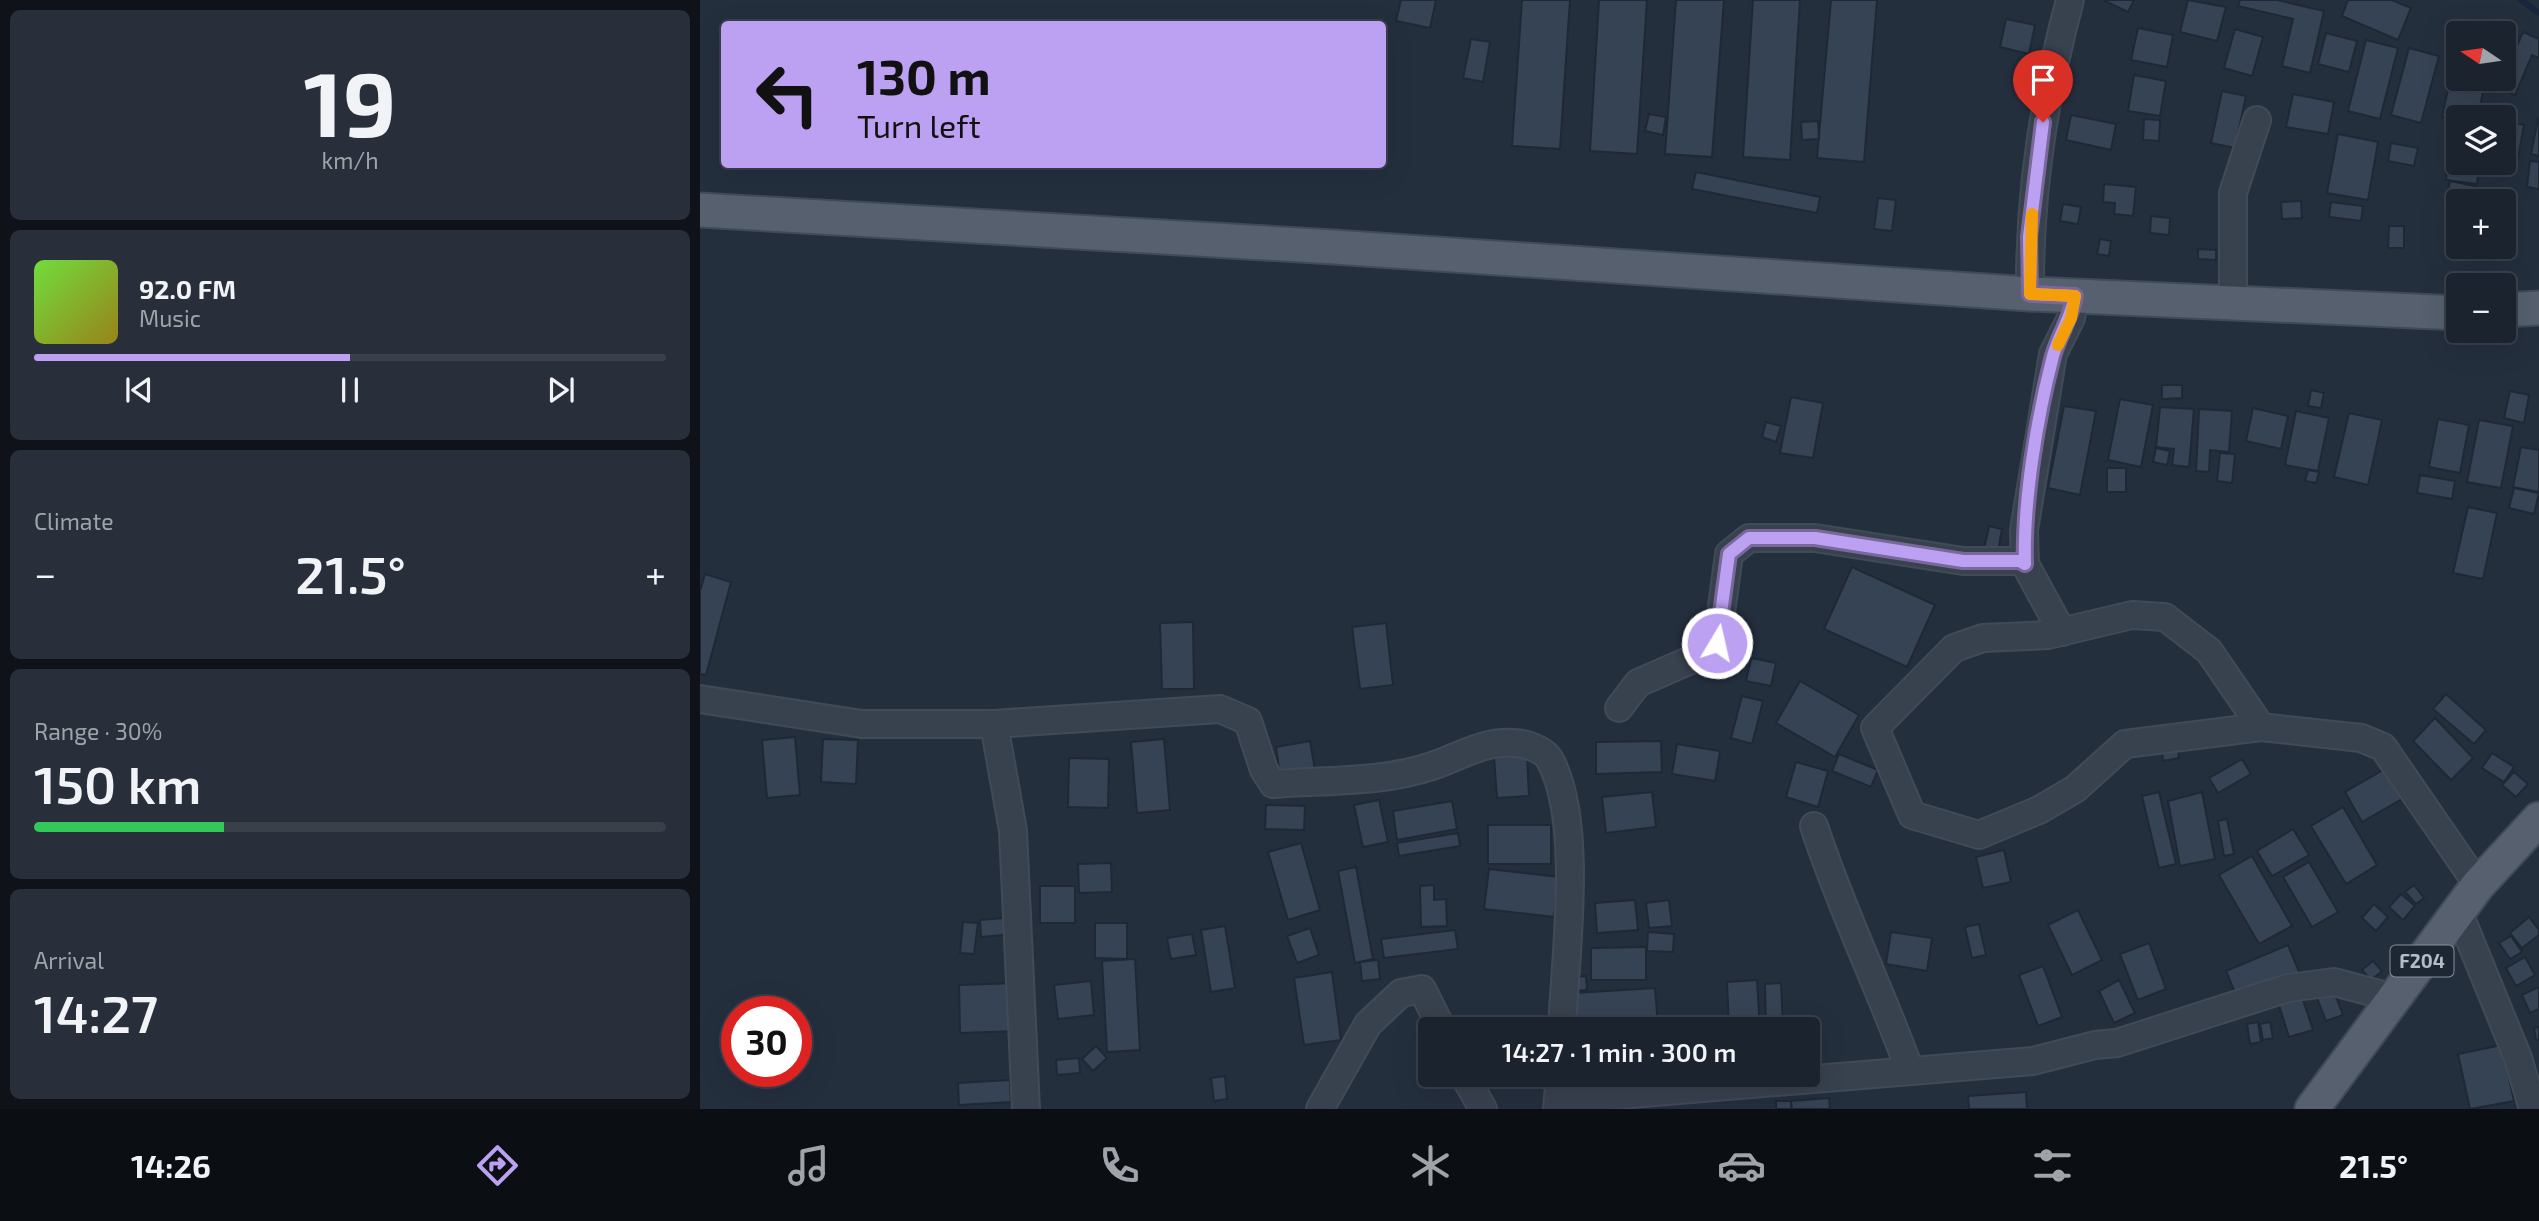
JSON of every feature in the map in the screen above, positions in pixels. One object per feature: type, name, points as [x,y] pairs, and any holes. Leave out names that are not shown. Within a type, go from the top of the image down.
[{"type":"main road","points":[[700,210],[1334,247],[2030,294],[2446,312]]},
{"type":"main road","points":[[2516,309],[2539,308]]},
{"type":"main road","name":"F204","points":[[2312,1109],[2478,885],[2539,819]]},
{"type":"street","points":[[2030,294],[2029,237],[2038,147],[2057,46],[2070,0]]},
{"type":"street","points":[[2233,303],[2233,193],[2257,120]]},
{"type":"street","points":[[2062,632],[2025,564],[2024,530],[2053,354],[2071,318],[2075,296]]},
{"type":"street","points":[[1619,708],[1638,683],[1702,655],[1717,643],[1729,554],[1749,538],[1815,538],[1963,561],[2020,561],[2025,564]]},
{"type":"street","points":[[2261,727],[2209,651],[2165,617],[2132,615],[2048,635],[1983,638],[1954,648],[1875,728],[1912,815],[1979,835],[2039,810],[2075,789],[2126,744],[2261,727],[2361,738],[2383,747],[2478,885]]},
{"type":"street","points":[[700,699],[862,724],[994,724],[1221,709],[1248,721],[1264,771],[1273,784],[1385,775],[1431,766],[1468,751],[1495,744],[1513,743],[1532,747],[1549,758],[1561,791],[1570,834],[1562,1017]]},
{"type":"street","points":[[994,724],[1013,831],[1026,1109]]},
{"type":"street","points":[[1814,826],[1832,880],[1879,985],[1910,1071]]},
{"type":"street","points":[[2458,911],[2518,1058],[2533,1109]]},
{"type":"street","points":[[1558,1094],[2033,1061],[2095,1045],[2117,1043],[2288,988],[2334,982],[2394,998]]},
{"type":"street","points":[[1320,1109],[1368,1024],[1401,993],[1422,989],[1435,1017]]},
{"type":"street","points":[[1471,1087],[1483,1109]]},
{"type":"building","points":[[1401,0],[1436,0],[1430,28],[1396,21]]},
{"type":"building","points":[[1522,0],[1570,0],[1560,149],[1512,146]]},
{"type":"building","points":[[1599,0],[1647,0],[1637,154],[1590,151]]},
{"type":"building","points":[[1676,0],[1724,0],[1712,157],[1665,154]]},
{"type":"building","points":[[1753,0],[1800,0],[1790,160],[1743,157]]},
{"type":"building","points":[[1831,0],[1877,0],[1864,162],[1817,158]]},
{"type":"building","points":[[2103,0],[2134,0],[2128,12]]},
{"type":"building","points":[[2188,0],[2226,7],[2217,41],[2180,32]]},
{"type":"building","points":[[2240,0],[2277,0],[2324,11],[2310,73],[2282,66],[2293,19],[2238,6]]},
{"type":"building","points":[[2348,0],[2392,0],[2411,8],[2398,40],[2342,16]]},
{"type":"building","points":[[2006,19],[2035,25],[2029,54],[2000,47]]},
{"type":"building","points":[[2138,28],[2173,35],[2167,67],[2131,60]]},
{"type":"building","points":[[2235,29],[2263,37],[2252,76],[2224,68]]},
{"type":"building","points":[[2523,32],[2539,39],[2539,58],[2532,55],[2515,95],[2504,91],[2516,91],[2516,48]]},
{"type":"building","points":[[2326,33],[2357,41],[2349,72],[2318,64]]},
{"type":"building","points":[[1471,39],[1490,42],[1483,82],[1463,78]]},
{"type":"building","points":[[2366,40],[2398,48],[2380,119],[2348,111]]},
{"type":"building","points":[[2409,48],[2439,56],[2421,123],[2391,115]]},
{"type":"building","points":[[2134,75],[2166,81],[2160,116],[2128,111]]},
{"type":"building","points":[[2222,91],[2246,96],[2235,148],[2211,143]]},
{"type":"building","points":[[2448,91],[2483,92],[2480,105],[2446,105],[2446,118],[2442,117]]},
{"type":"building","points":[[2293,94],[2334,102],[2328,134],[2286,127]]},
{"type":"building","points":[[1649,114],[1666,117],[1663,135],[1645,131]]},
{"type":"building","points":[[2071,115],[2116,124],[2111,150],[2066,140]]},
{"type":"building","points":[[2144,119],[2160,120],[2159,141],[2143,140]]},
{"type":"building","points":[[2539,120],[2539,156],[2531,154]]},
{"type":"building","points":[[1818,121],[1819,139],[1802,140],[1801,122]]},
{"type":"building","points":[[2516,123],[2524,125],[2516,164]]},
{"type":"building","points":[[2338,134],[2378,142],[2368,200],[2327,193]]},
{"type":"building","points":[[2391,143],[2418,148],[2414,166],[2388,161]]},
{"type":"building","points":[[2530,161],[2539,162],[2539,189],[2527,187]]},
{"type":"building","points":[[1696,172],[1820,197],[1817,213],[1692,189]]},
{"type":"building","points":[[2447,175],[2478,175],[2477,184],[2446,180]]},
{"type":"building","points":[[2450,181],[2475,186],[2474,189],[2448,189]]},
{"type":"building","points":[[2104,184],[2136,187],[2133,216],[2114,214],[2115,203],[2103,202]]},
{"type":"building","points":[[1878,198],[1896,200],[1892,231],[1874,229]]},
{"type":"building","points":[[2301,201],[2302,218],[2282,219],[2281,202]]},
{"type":"building","points":[[2331,202],[2363,206],[2361,221],[2329,217]]},
{"type":"building","points":[[2063,204],[2081,207],[2078,224],[2060,221]]},
{"type":"building","points":[[2151,216],[2170,218],[2169,235],[2150,233]]},
{"type":"building","points":[[2389,226],[2404,226],[2404,248],[2388,248]]},
{"type":"building","points":[[2100,239],[2111,241],[2109,256],[2097,254]]},
{"type":"building","points":[[2198,249],[2216,250],[2216,260],[2198,259]]},
{"type":"building","points":[[2162,385],[2182,385],[2182,398],[2162,399]]},
{"type":"building","points":[[2311,390],[2324,393],[2321,408],[2308,406]]},
{"type":"building","points":[[2510,391],[2529,395],[2524,423],[2504,418]]},
{"type":"building","points":[[1791,397],[1823,403],[1813,458],[1780,453]]},
{"type":"building","points":[[2120,399],[2153,405],[2141,467],[2108,460]]},
{"type":"building","points":[[2064,406],[2096,411],[2080,495],[2048,488]]},
{"type":"building","points":[[2160,407],[2194,409],[2189,467],[2172,465],[2174,449],[2156,447]]},
{"type":"building","points":[[2253,408],[2288,416],[2281,449],[2246,441]]},
{"type":"building","points":[[2199,409],[2232,411],[2229,452],[2210,450],[2209,472],[2196,471]]},
{"type":"building","points":[[2296,411],[2329,418],[2318,471],[2285,465]]},
{"type":"building","points":[[2349,413],[2382,420],[2368,485],[2334,477]]},
{"type":"building","points":[[2438,419],[2469,425],[2460,473],[2429,467]]},
{"type":"building","points":[[2479,420],[2513,426],[2501,488],[2467,482]]},
{"type":"building","points":[[1766,422],[1781,426],[1776,442],[1762,437]]},
{"type":"building","points":[[2521,447],[2539,450],[2539,492],[2513,487]]},
{"type":"building","points":[[2156,448],[2170,451],[2167,465],[2153,462]]},
{"type":"building","points":[[2220,453],[2235,454],[2232,483],[2217,481]]},
{"type":"building","points":[[2107,468],[2126,468],[2126,492],[2107,492]]},
{"type":"building","points":[[2308,470],[2319,472],[2316,483],[2305,481]]},
{"type":"building","points":[[2420,475],[2455,481],[2452,499],[2417,493]]},
{"type":"building","points":[[2514,488],[2539,493],[2534,514],[2509,508]]},
{"type":"building","points":[[2468,507],[2497,513],[2483,579],[2453,573]]},
{"type":"building","points":[[1989,526],[2002,529],[1998,551],[1984,549]]},
{"type":"building","points":[[1852,567],[1935,605],[1907,667],[1824,629]]},
{"type":"building","points":[[705,574],[731,582],[706,675],[700,674],[700,591]]},
{"type":"building","points":[[1193,622],[1194,689],[1162,689],[1160,623]]},
{"type":"building","points":[[1386,623],[1393,685],[1360,689],[1352,627]]},
{"type":"building","points":[[1735,650],[1744,653],[1738,669],[1729,666]]},
{"type":"building","points":[[1751,658],[1776,663],[1771,686],[1746,681]]},
{"type":"building","points":[[1800,681],[1859,715],[1835,757],[1776,723]]},
{"type":"building","points":[[2446,694],[2486,730],[2474,744],[2433,709]]},
{"type":"building","points":[[1742,696],[1763,701],[1752,744],[1731,738]]},
{"type":"building","points":[[2435,718],[2473,758],[2451,780],[2413,741]]},
{"type":"building","points":[[795,737],[800,795],[767,798],[762,740]]},
{"type":"building","points":[[823,739],[858,740],[856,784],[821,782]]},
{"type":"building","points":[[1164,739],[1170,810],[1137,813],[1131,742]]},
{"type":"building","points":[[1310,741],[1315,770],[1280,775],[1276,747]]},
{"type":"building","points":[[1661,741],[1662,772],[1596,774],[1596,742]]},
{"type":"building","points":[[1677,744],[1720,751],[1715,781],[1672,774]]},
{"type":"building","points":[[2178,749],[2179,758],[2163,761],[2162,751]]},
{"type":"building","points":[[2492,753],[2514,767],[2504,782],[2482,768]]},
{"type":"building","points":[[1839,754],[1878,770],[1871,787],[1832,771]]},
{"type":"building","points":[[1527,756],[1529,796],[1497,798],[1494,757]]},
{"type":"building","points":[[1069,758],[1109,759],[1108,808],[1068,807]]},
{"type":"building","points":[[2242,759],[2251,774],[2218,793],[2209,778]]},
{"type":"building","points":[[1796,762],[1828,771],[1818,807],[1786,797]]},
{"type":"building","points":[[2390,766],[2407,796],[2362,822],[2345,792]]},
{"type":"building","points":[[2514,772],[2528,784],[2516,797],[2502,785]]},
{"type":"building","points":[[1652,792],[1656,827],[1606,833],[1602,797]]},
{"type":"building","points":[[2159,792],[2176,864],[2159,868],[2142,796]]},
{"type":"building","points":[[2202,792],[2215,859],[2180,866],[2168,801]]},
{"type":"building","points":[[1379,800],[1388,842],[1363,847],[1354,805]]},
{"type":"building","points":[[1452,801],[1457,829],[1397,840],[1393,811]]},
{"type":"building","points":[[1266,805],[1305,806],[1304,830],[1265,829]]},
{"type":"building","points":[[2343,807],[2377,865],[2346,884],[2311,826]]},
{"type":"building","points":[[2227,819],[2234,854],[2224,856],[2218,821]]},
{"type":"building","points":[[1488,825],[1551,825],[1551,864],[1488,864]]},
{"type":"building","points":[[2293,829],[2309,855],[2272,876],[2257,851]]},
{"type":"building","points":[[1458,833],[1460,846],[1399,856],[1397,843]]},
{"type":"building","points":[[1301,843],[1320,910],[1288,920],[1268,852]]},
{"type":"building","points":[[2004,850],[2011,882],[1983,888],[1976,857]]},
{"type":"building","points":[[2252,856],[2292,926],[2259,944],[2219,875]]},
{"type":"building","points":[[2309,862],[2338,912],[2312,927],[2283,877]]},
{"type":"building","points":[[1111,863],[1112,892],[1079,893],[1078,864]]},
{"type":"building","points":[[1356,867],[1373,959],[1355,963],[1338,871]]},
{"type":"building","points":[[1489,869],[1559,877],[1554,917],[1484,909]]},
{"type":"building","points":[[1434,885],[1434,900],[1446,899],[1447,926],[1421,927],[1420,886]]},
{"type":"building","points":[[2414,885],[2424,898],[2416,904],[2405,892]]},
{"type":"building","points":[[1040,886],[1075,886],[1075,923],[1040,923]]},
{"type":"building","points":[[2401,894],[2415,906],[2403,920],[2389,907]]},
{"type":"building","points":[[1635,900],[1638,930],[1597,933],[1595,903]]},
{"type":"building","points":[[1669,900],[1672,926],[1649,928],[1646,903]]},
{"type":"building","points":[[2374,904],[2388,917],[2376,931],[2362,918]]},
{"type":"building","points":[[2078,910],[2102,960],[2072,975],[2048,925]]},
{"type":"building","points":[[1015,917],[1016,934],[981,937],[980,920]]},
{"type":"building","points":[[2529,917],[2539,930],[2539,935],[2522,948],[2510,933]]},
{"type":"building","points":[[963,922],[978,923],[974,954],[960,953]]},
{"type":"building","points":[[1095,923],[1127,923],[1127,959],[1095,958]]},
{"type":"building","points":[[1979,924],[1986,955],[1972,958],[1965,927]]},
{"type":"building","points":[[1225,926],[1235,988],[1211,992],[1201,930]]},
{"type":"building","points":[[1310,928],[1319,955],[1297,963],[1287,936]]},
{"type":"building","points":[[1455,930],[1458,949],[1384,958],[1381,939]]},
{"type":"building","points":[[1648,932],[1674,934],[1673,952],[1647,951]]},
{"type":"building","points":[[1891,932],[1932,938],[1927,971],[1886,964]]},
{"type":"building","points":[[1192,934],[1196,955],[1171,959],[1167,938]]},
{"type":"building","points":[[2511,936],[2522,952],[2510,959],[2499,943]]},
{"type":"building","points":[[2149,943],[2166,989],[2138,1000],[2120,954]]},
{"type":"building","points":[[2288,945],[2300,974],[2238,1000],[2226,971]]},
{"type":"building","points":[[1646,947],[1646,980],[1591,980],[1591,948]]},
{"type":"building","points":[[2525,957],[2535,975],[2516,986],[2506,968]]},
{"type":"building","points":[[1135,959],[1140,1050],[1107,1052],[1102,961]]},
{"type":"building","points":[[1378,960],[1380,979],[1362,981],[1360,962]]},
{"type":"building","points":[[2373,961],[2382,971],[2371,980],[2362,970]]},
{"type":"building","points":[[2043,966],[2062,1017],[2038,1026],[2019,975]]},
{"type":"building","points":[[1332,972],[1341,1040],[1304,1045],[1294,978]]},
{"type":"building","points":[[1586,976],[1587,990],[1574,991],[1572,977]]},
{"type":"building","points":[[1757,980],[1759,1017],[1728,1017],[1727,982]]},
{"type":"building","points":[[2119,980],[2135,1013],[2114,1023],[2099,991]]},
{"type":"building","points":[[1091,981],[1094,1015],[1058,1019],[1054,985]]},
{"type":"building","points":[[1017,983],[1019,1031],[960,1033],[959,985]]},
{"type":"building","points":[[1781,983],[1782,1017],[1766,1017],[1765,984]]},
{"type":"building","points":[[2332,987],[2343,1015],[2326,1021],[2315,993]]},
{"type":"building","points":[[2539,987],[2539,1009],[2530,1013],[2522,995]]},
{"type":"building","points":[[1655,988],[1657,1017],[1577,1017],[1575,993]]},
{"type":"building","points":[[2302,997],[2313,1030],[2289,1037],[2279,1005]]},
{"type":"building","points":[[2258,1022],[2261,1042],[2250,1044],[2247,1024]]},
{"type":"building","points":[[2270,1022],[2273,1038],[2263,1040],[2260,1024]]},
{"type":"building","points":[[2539,1027],[2539,1040],[2536,1040],[2534,1028]]},
{"type":"building","points":[[2502,1045],[2514,1101],[2470,1109],[2458,1054]]},
{"type":"building","points":[[1096,1046],[1107,1058],[1093,1071],[1082,1059]]},
{"type":"building","points":[[1079,1058],[1080,1073],[1057,1075],[1056,1060]]},
{"type":"building","points":[[1225,1076],[1227,1099],[1214,1101],[1211,1078]]},
{"type":"building","points":[[1010,1080],[1011,1102],[959,1105],[958,1083]]},
{"type":"building","points":[[2026,1092],[2027,1109],[1969,1109],[1968,1096]]},
{"type":"building","points":[[1829,1098],[1830,1109],[1792,1109],[1791,1101]]},
{"type":"building","points":[[1776,1101],[1791,1101],[1791,1109],[1776,1109]]},
{"type":"waterway","points":[[2521,0],[2539,13]]},
{"type":"slow traffic","points":[[2032,214],[2029,237],[2030,294],[2075,296],[2071,318],[2058,345]]},
{"type":"route","points":[[1717,643],[1729,554],[1749,538],[1815,538],[1963,561],[2020,561],[2025,564],[2024,530],[2039,429],[2053,354],[2071,318],[2075,296],[2030,294],[2029,237],[2043,122]]}]
